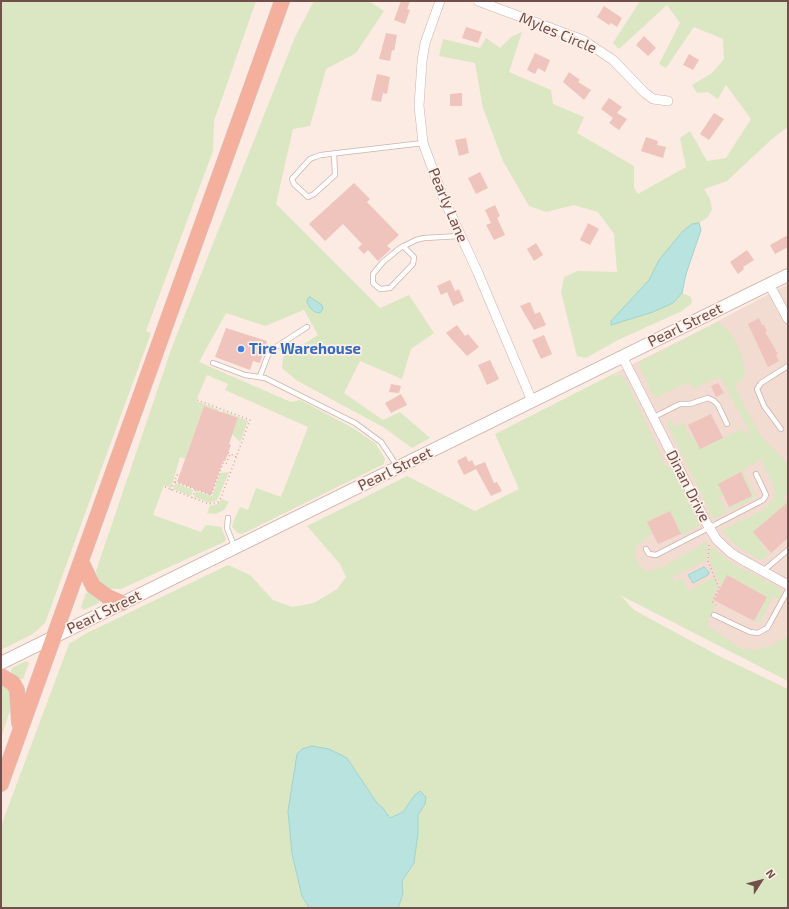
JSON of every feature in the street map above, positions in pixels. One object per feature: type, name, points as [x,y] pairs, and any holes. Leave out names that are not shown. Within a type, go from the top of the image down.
[{"type":"highway","points":[[1,784],[282,1]]},
{"type":"highway","points":[[81,561],[93,586],[108,597],[122,604]]},
{"type":"highway","points":[[1,676],[12,683],[17,690],[20,710],[19,735]]},
{"type":"main road","name":"Pearl Street","points":[[1,663],[788,275]]},
{"type":"street","name":"Pearly Lane","points":[[440,1],[426,43],[422,65],[419,106],[423,143],[432,170],[532,400]]},
{"type":"street","name":"Myles Circle","points":[[478,1],[584,40],[613,60],[641,90],[653,99],[668,101]]},
{"type":"street","points":[[769,284],[788,318]]},
{"type":"street","name":"Dinan Drive","points":[[622,356],[711,531],[731,553],[788,585]]},
{"type":"lane","points":[[334,154],[335,175],[314,194],[308,197],[294,184],[292,179],[310,159],[334,154],[423,143]]},
{"type":"lane","points":[[403,246],[414,257],[413,264],[393,286],[386,289],[380,289],[374,283],[373,274],[383,262],[403,246],[424,238],[460,236]]},
{"type":"lane","points":[[260,376],[268,355],[273,349],[307,327]]},
{"type":"lane","points":[[213,362],[245,375],[260,376],[356,422],[381,442],[398,467]]},
{"type":"lane","points":[[780,429],[764,406],[758,394],[758,389],[761,383],[788,366]]},
{"type":"lane","points":[[654,417],[680,404],[690,404],[708,398],[714,401],[718,406],[727,424]]},
{"type":"lane","points":[[646,549],[649,554],[656,555],[711,531],[765,498],[765,492],[756,474]]},
{"type":"lane","points":[[228,518],[227,528],[235,548]]},
{"type":"lane","points":[[763,571],[788,550]]},
{"type":"lane","points":[[714,615],[750,632],[758,633],[767,628],[788,590]]},
{"type":"path","points":[[165,487],[211,504],[218,502],[221,498],[237,457],[250,420],[197,400]]},
{"type":"path","points":[[174,482],[211,496],[223,463],[226,464],[229,454],[237,457]]},
{"type":"path","points":[[171,490],[177,475],[179,476]]},
{"type":"path","points":[[192,498],[195,489]]},
{"type":"path","points":[[711,531],[707,557],[719,588],[713,602],[716,604]]},
{"type":"shaded area","points":[[788,284],[788,681],[619,594],[621,375],[613,374]]},
{"type":"green space","points":[[1,1],[256,1],[214,121],[213,151],[146,331],[151,333],[45,623],[33,634],[1,650]]},
{"type":"green space","points":[[314,1],[369,1],[384,11],[356,53],[326,69],[310,126],[293,129],[276,204],[380,308],[409,295],[434,333],[411,349],[402,379],[360,361],[344,393],[383,420],[400,412],[430,438],[412,448],[383,427],[296,380],[282,368],[283,357],[318,335],[304,310],[265,326],[226,313],[199,362],[291,402],[300,400],[353,428],[375,443],[385,459],[384,464],[242,534],[238,533],[232,527],[234,520],[240,507],[248,510],[256,488],[281,497],[308,427],[225,390],[228,384],[207,375],[196,401],[220,410],[219,411],[204,406],[185,459],[180,457],[171,488],[164,485],[153,515],[201,532],[206,525],[221,527],[226,539],[224,542],[121,589],[110,589],[98,580],[96,571],[172,347],[295,37]]},
{"type":"green space","points":[[640,1],[788,1],[788,127],[773,138],[727,181],[704,189],[710,199],[712,209],[708,217],[699,223],[701,230],[686,274],[682,293],[691,297],[692,303],[682,311],[618,340],[586,358],[577,356],[561,292],[564,277],[578,271],[617,272],[614,234],[598,212],[574,205],[546,212],[529,206],[503,161],[483,108],[475,63],[439,56],[443,39],[480,48],[486,38],[500,48],[511,37],[522,32],[509,72],[551,90],[553,104],[584,117],[577,133],[634,166],[634,188],[638,194],[686,167],[680,138],[690,131],[707,161],[726,158],[751,119],[726,85],[718,99],[708,92],[697,93],[692,85],[712,73],[724,59],[723,39],[694,27],[666,68],[659,64],[680,23],[667,5],[619,49],[613,43]]},
{"type":"green space","points":[[718,322],[728,330],[736,342],[743,359],[745,373],[742,380],[736,384],[736,389],[761,436],[788,464],[788,492],[783,496],[787,503],[754,532],[761,540],[761,545],[770,555],[759,560],[737,546],[722,532],[726,528],[762,511],[774,499],[775,492],[772,482],[761,460],[742,470],[756,497],[731,510],[729,507],[752,496],[740,472],[718,484],[723,495],[719,497],[727,512],[717,518],[713,518],[666,422],[671,420],[675,427],[684,423],[692,439],[695,439],[700,449],[742,429],[752,437],[721,378],[716,378],[693,389],[689,382],[655,398],[640,369],[639,362]]},
{"type":"green space","points":[[613,374],[621,375],[627,382],[666,466],[672,468],[700,525],[682,535],[670,511],[648,521],[653,533],[648,535],[649,538],[636,546],[635,559],[640,567],[648,572],[664,566],[708,541],[706,560],[672,577],[675,581],[682,578],[689,591],[714,577],[718,586],[712,599],[715,606],[707,625],[740,648],[757,650],[769,647],[788,636],[788,681],[620,595],[634,610],[719,656],[788,689],[788,908],[398,908],[403,894],[402,881],[414,863],[418,833],[418,815],[425,804],[414,796],[403,812],[390,818],[377,803],[347,758],[288,811],[292,854],[302,896],[309,908],[1,908],[1,826],[69,644],[85,634],[228,565],[250,575],[273,600],[292,607],[314,603],[337,589],[346,577],[340,564],[307,526],[407,476],[475,511],[519,489],[495,434]]},
{"type":"green space","points":[[223,411],[248,421],[240,442],[232,434],[238,419],[222,413]]},
{"type":"green space","points":[[229,472],[217,500],[210,503],[194,497],[196,491],[212,496],[220,473]]},
{"type":"green space","points":[[175,483],[193,490],[191,496],[173,489]]},
{"type":"green space","points":[[222,499],[229,502],[224,510],[216,514],[207,513],[210,506],[217,504]]},
{"type":"green space","points":[[711,545],[730,562],[780,588],[781,594],[779,599],[773,596],[760,622],[754,623],[767,597],[728,575],[722,586],[711,565],[709,557]]},
{"type":"green space","points":[[92,592],[99,598],[99,603],[84,610],[81,607],[86,593]]},
{"type":"green space","points":[[26,661],[29,663],[23,679],[19,679],[11,672],[12,668]]},
{"type":"green space","points":[[1,681],[9,686],[13,701],[1,738]]},
{"type":"water","points":[[699,223],[701,230],[686,274],[682,293],[673,303],[653,312],[611,325],[611,321],[649,280],[659,260],[683,231],[692,224]]},
{"type":"water","points":[[310,297],[322,305],[323,309],[320,313],[315,312],[310,308],[307,302],[308,298]]},
{"type":"water","points":[[704,567],[709,572],[708,575],[693,583],[688,575]]},
{"type":"water","points":[[312,746],[329,749],[347,758],[377,803],[390,818],[403,812],[414,796],[420,791],[426,797],[425,804],[418,815],[418,833],[414,863],[402,881],[403,894],[398,908],[309,908],[302,896],[292,854],[288,811],[297,754],[302,749]]},
{"type":"building","points":[[401,1],[410,1],[407,9],[410,10],[405,24],[394,20]]},
{"type":"building","points":[[604,6],[622,18],[617,27],[611,23],[609,25],[597,17]]},
{"type":"building","points":[[466,27],[482,32],[478,43],[462,38]]},
{"type":"building","points":[[386,33],[397,35],[394,51],[392,50],[390,61],[379,59]]},
{"type":"building","points":[[644,36],[656,48],[648,56],[636,45]]},
{"type":"building","points":[[535,53],[550,60],[545,72],[538,68],[535,74],[527,70]]},
{"type":"building","points":[[689,54],[699,60],[693,70],[683,65]]},
{"type":"building","points":[[569,72],[580,80],[578,82],[591,90],[584,100],[563,82]]},
{"type":"building","points":[[377,74],[390,77],[387,94],[383,93],[381,102],[371,100]]},
{"type":"building","points":[[462,93],[462,106],[450,106],[450,94]]},
{"type":"building","points":[[609,98],[622,107],[617,113],[627,119],[619,130],[609,123],[613,118],[601,109]]},
{"type":"building","points":[[714,113],[724,119],[709,140],[700,134]]},
{"type":"building","points":[[646,137],[658,141],[657,145],[666,147],[663,158],[641,151]]},
{"type":"building","points":[[466,138],[469,153],[459,156],[455,140]]},
{"type":"building","points":[[480,172],[488,188],[476,194],[468,178]]},
{"type":"building","points":[[354,183],[370,199],[367,202],[399,235],[387,246],[391,249],[378,261],[368,250],[364,254],[358,248],[362,244],[343,224],[325,241],[309,224]]},
{"type":"building","points":[[495,205],[500,216],[497,218],[505,235],[494,240],[486,225],[491,223],[485,210]]},
{"type":"building","points":[[588,223],[599,229],[590,245],[580,240]]},
{"type":"building","points":[[788,235],[788,247],[775,254],[770,245]]},
{"type":"building","points":[[536,243],[543,255],[534,261],[527,249]]},
{"type":"building","points":[[747,250],[754,260],[743,267],[744,269],[738,274],[730,262]]},
{"type":"building","points":[[450,280],[455,291],[459,289],[464,301],[453,306],[447,292],[441,295],[437,286]]},
{"type":"building","points":[[530,302],[535,314],[540,312],[546,325],[534,330],[520,306]]},
{"type":"building","points":[[759,318],[767,331],[765,332],[778,354],[776,355],[779,361],[768,367],[748,324]]},
{"type":"building","points":[[457,325],[465,336],[468,334],[479,347],[467,356],[446,333]]},
{"type":"building","name":"Tire Warehouse","points":[[226,328],[267,341],[260,363],[253,361],[250,370],[215,357]]},
{"type":"building","points":[[544,335],[552,354],[541,359],[532,340]]},
{"type":"building","points":[[490,360],[499,379],[487,385],[478,365]]},
{"type":"building","points":[[718,383],[724,393],[716,397],[711,386]]},
{"type":"building","points":[[391,384],[401,386],[399,393],[389,392]]},
{"type":"building","points":[[401,394],[407,405],[391,413],[385,403]]},
{"type":"building","points":[[204,406],[238,418],[229,444],[231,445],[225,461],[223,461],[211,495],[177,482]]},
{"type":"building","points":[[711,414],[723,438],[700,449],[688,425]]},
{"type":"building","points":[[466,456],[469,462],[472,460],[475,466],[485,462],[494,483],[497,482],[502,491],[491,496],[476,469],[464,475],[457,461]]},
{"type":"building","points":[[741,472],[752,496],[729,507],[718,484]]},
{"type":"building","points":[[788,502],[788,538],[771,553],[753,532]]},
{"type":"building","points":[[670,511],[681,534],[658,544],[647,522]]},
{"type":"building","points":[[727,575],[767,597],[754,621],[714,600]]},
{"type":"place","name":"Tire Warehouse","points":[[241,349]]}]
